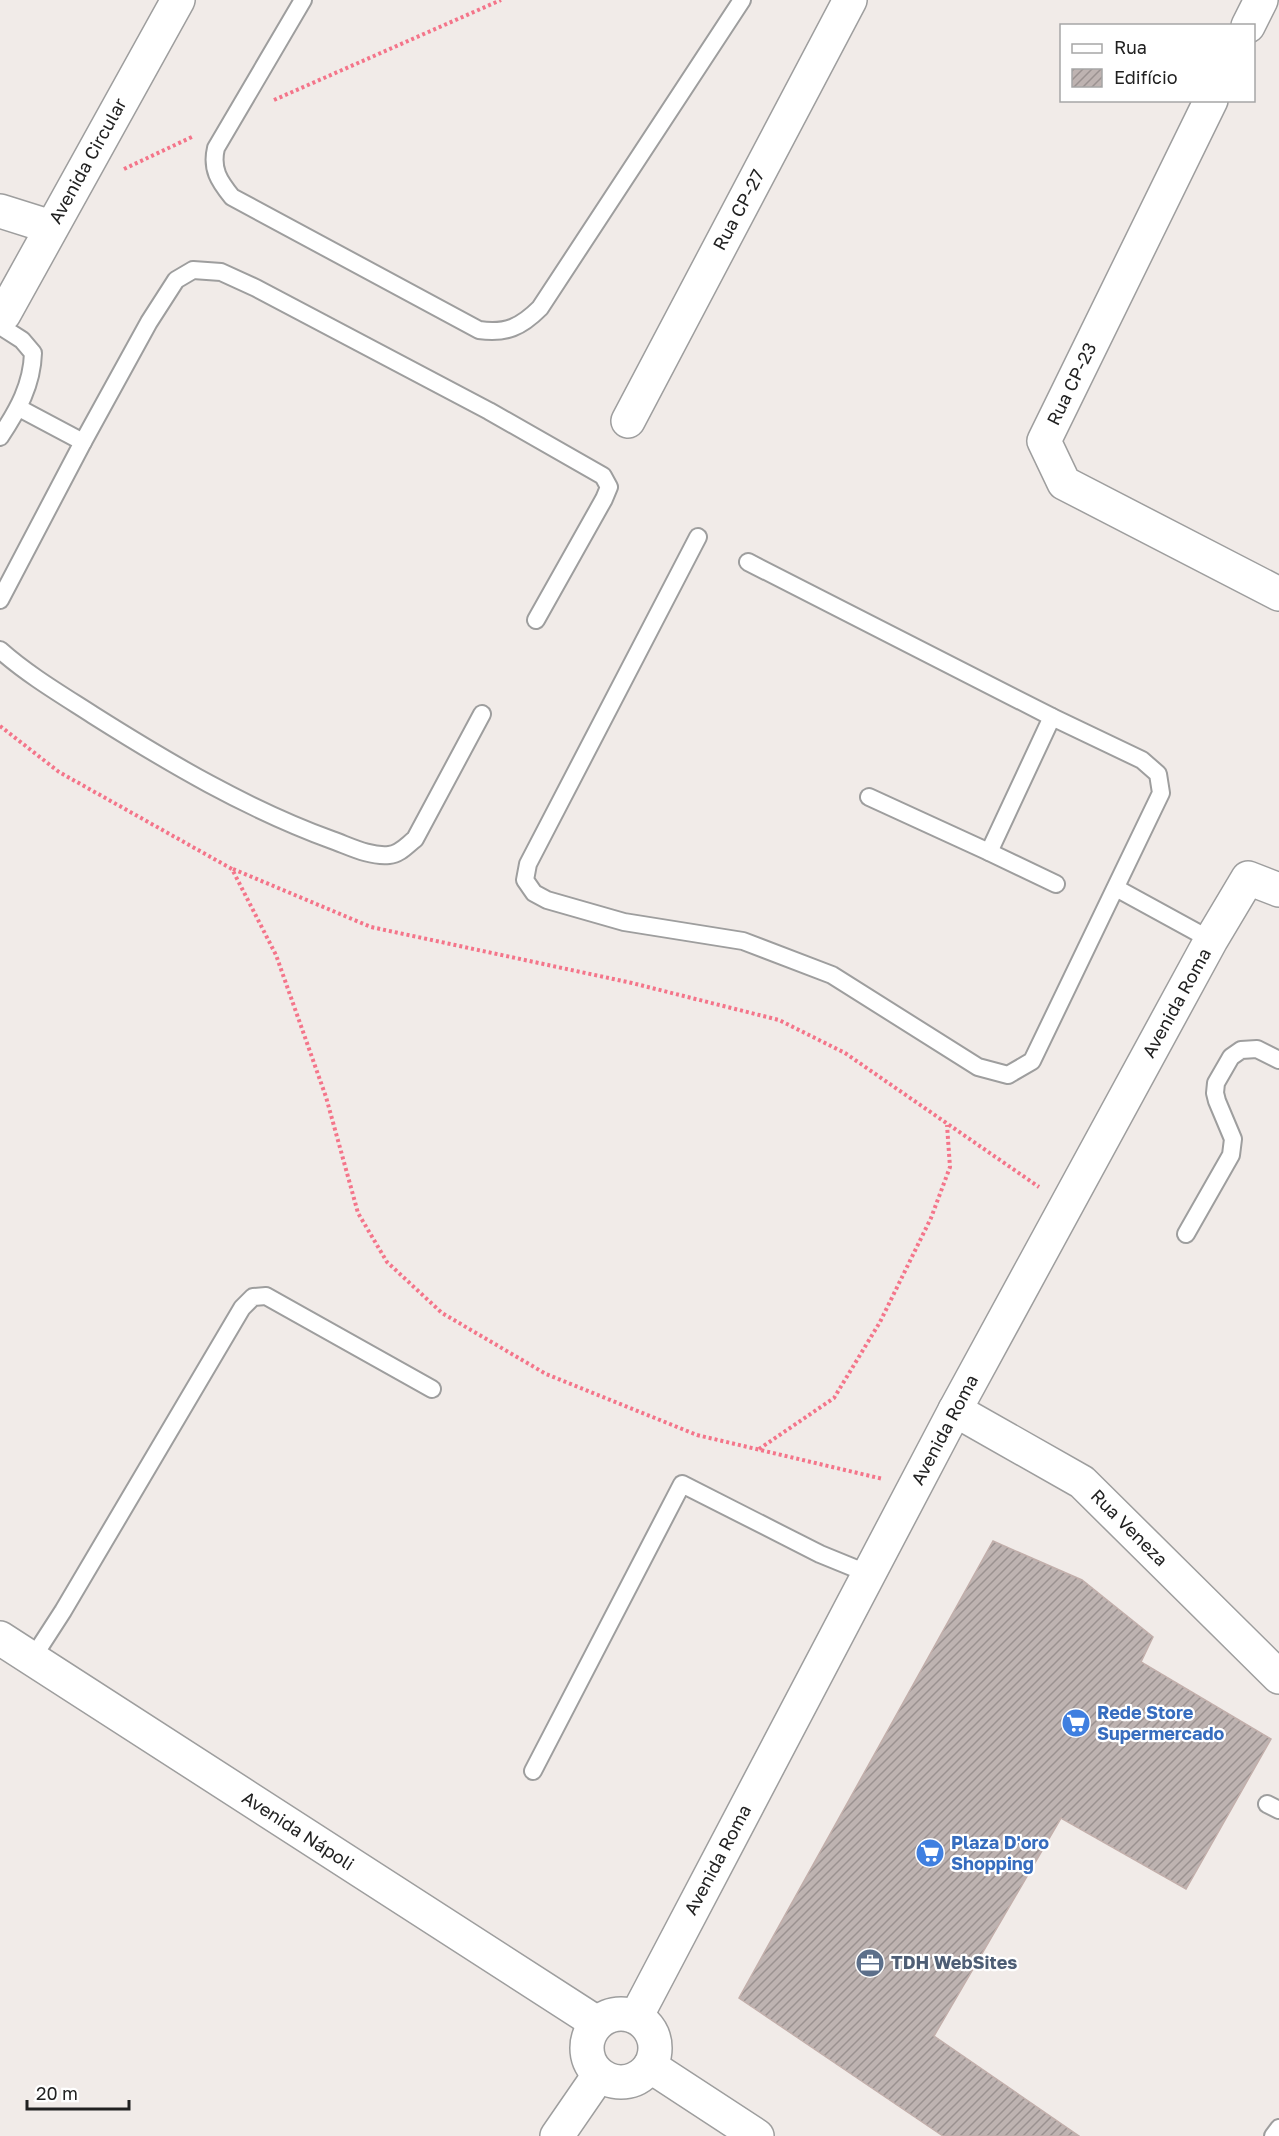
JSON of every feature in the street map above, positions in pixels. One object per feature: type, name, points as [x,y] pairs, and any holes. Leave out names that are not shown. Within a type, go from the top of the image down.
[{"type":"street","name":"Avenida Circular","points":[[1,319],[178,0]]},
{"type":"street","name":"Rua CP-27","points":[[628,421],[850,0]]},
{"type":"street","points":[[1249,24],[1261,0]]},
{"type":"street","name":"Rua CP-23","points":[[1210,102],[1044,441],[1064,483],[1279,594]]},
{"type":"street","points":[[0,211],[51,227]]},
{"type":"street","name":"Avenida Roma","points":[[636,2017],[955,1410],[1211,940],[1248,878],[1279,891]]},
{"type":"street","name":"Rua Veneza","points":[[955,1410],[1082,1482],[1279,1677]]},
{"type":"street","name":"Avenida Nápoli","points":[[0,1638],[597,2023]]},
{"type":"street","points":[[626,2014],[636,2017],[652,2033],[655,2055],[643,2075],[632,2081],[621,2083],[609,2081],[591,2066],[586,2044],[589,2033],[605,2017],[626,2014]]},
{"type":"street","points":[[650,2066],[757,2136]]},
{"type":"street","points":[[557,2136],[599,2075]]},
{"type":"lane","points":[[303,0],[216,148],[213,159],[215,173],[232,197],[479,330],[493,332],[507,331],[531,317],[540,308],[742,0]]},
{"type":"lane","points":[[0,600],[83,442],[150,322],[176,280],[193,270],[221,272],[256,288],[489,411],[603,476],[609,488],[604,499],[536,620]]},
{"type":"lane","points":[[0,436],[19,408],[33,368],[33,353],[1,319]]},
{"type":"lane","points":[[19,408],[83,442]]},
{"type":"lane","points":[[698,537],[528,864],[525,880],[534,892],[547,900],[624,922],[743,941],[832,975],[978,1067],[1008,1075],[1032,1061],[1161,793],[1158,774],[1142,760],[1052,717],[748,562]]},
{"type":"lane","points":[[0,650],[36,678],[138,744],[202,781],[296,827],[366,852],[388,855],[400,852],[416,838],[482,714]]},
{"type":"lane","points":[[989,852],[1052,717]]},
{"type":"lane","points":[[869,797],[1056,884]]},
{"type":"lane","points":[[1116,888],[1211,940]]},
{"type":"lane","points":[[1186,1234],[1231,1155],[1233,1139],[1217,1101],[1216,1083],[1231,1058],[1241,1050],[1257,1049],[1279,1060]]},
{"type":"lane","points":[[32,1659],[63,1611],[242,1308],[253,1297],[266,1296],[432,1389]]},
{"type":"lane","points":[[533,1772],[682,1484],[820,1554],[869,1574]]},
{"type":"lane","points":[[1273,2136],[1279,2128]]},
{"type":"path","points":[[120,171],[232,118],[501,0]]},
{"type":"path","points":[[0,726],[59,772],[232,869],[371,927],[632,983],[779,1020],[845,1053],[1067,1206]]},
{"type":"path","points":[[232,869],[276,956],[326,1097],[358,1213],[387,1262],[442,1313],[546,1374],[697,1435],[915,1486]]},
{"type":"path","points":[[759,1450],[834,1398],[880,1322],[931,1218],[950,1167],[947,1125]]},
{"type":"building","name":"Plaza D'oro Shopping","points":[[993,1541],[1082,1580],[1153,1637],[1141,1662],[1271,1739],[1186,1889],[1061,1818],[934,2036],[1079,2136],[943,2136],[739,1998]]},
{"type":"place","name":"Rede Store Supermercado","points":[[1076,1723]]},
{"type":"place","name":"Plaza D'oro Shopping","points":[[930,1853]]},
{"type":"place","name":"TDH WebSites","points":[[870,1963]]}]
